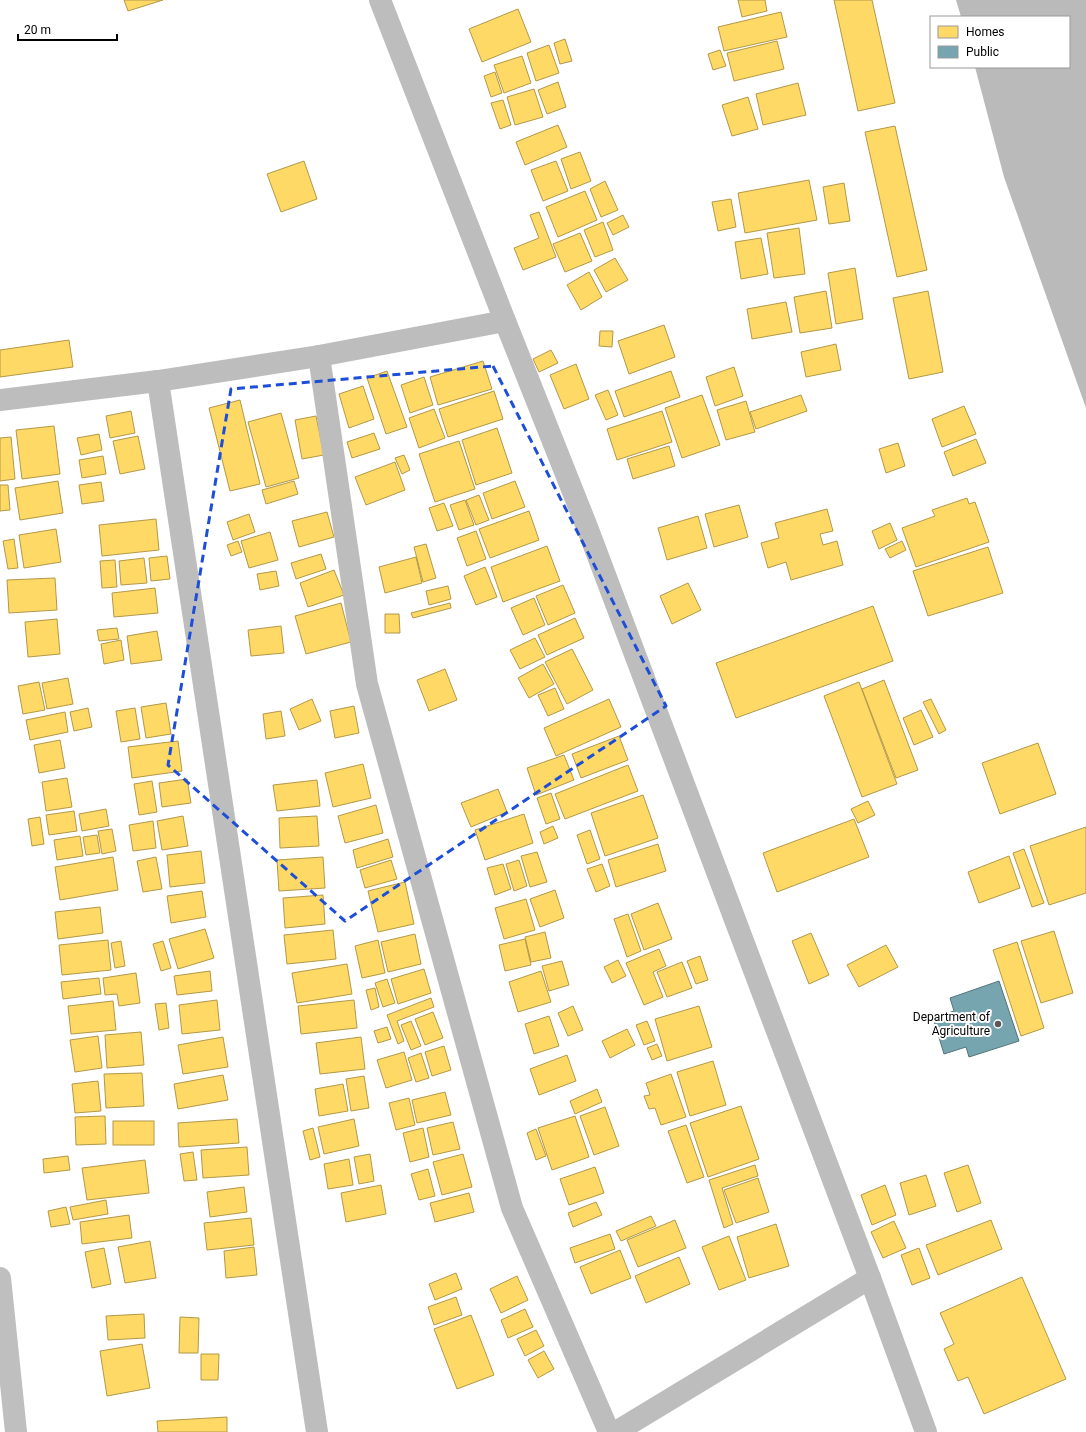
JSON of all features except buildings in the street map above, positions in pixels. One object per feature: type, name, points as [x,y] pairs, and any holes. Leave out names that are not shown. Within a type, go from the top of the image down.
[{"type":"street","points":[[380,0],[587,527],[870,1278],[926,1432]]},
{"type":"street","points":[[0,400],[158,381],[319,356],[505,321]]},
{"type":"street","points":[[319,356],[367,684],[512,1208],[610,1432]]},
{"type":"street","points":[[158,381],[317,1432]]},
{"type":"street","points":[[0,1278],[16,1432]]},
{"type":"street","points":[[616,1432],[870,1278]]},
{"type":"highlighted area","points":[[493,366],[666,706],[345,921],[168,765],[231,389]]},
{"type":"shaded area","points":[[956,0],[1086,0],[1086,408],[1004,177],[975,68],[1070,68],[1070,16],[961,16]]},
{"type":"place","name":"Department of Agriculture","points":[[998,1024]]}]
